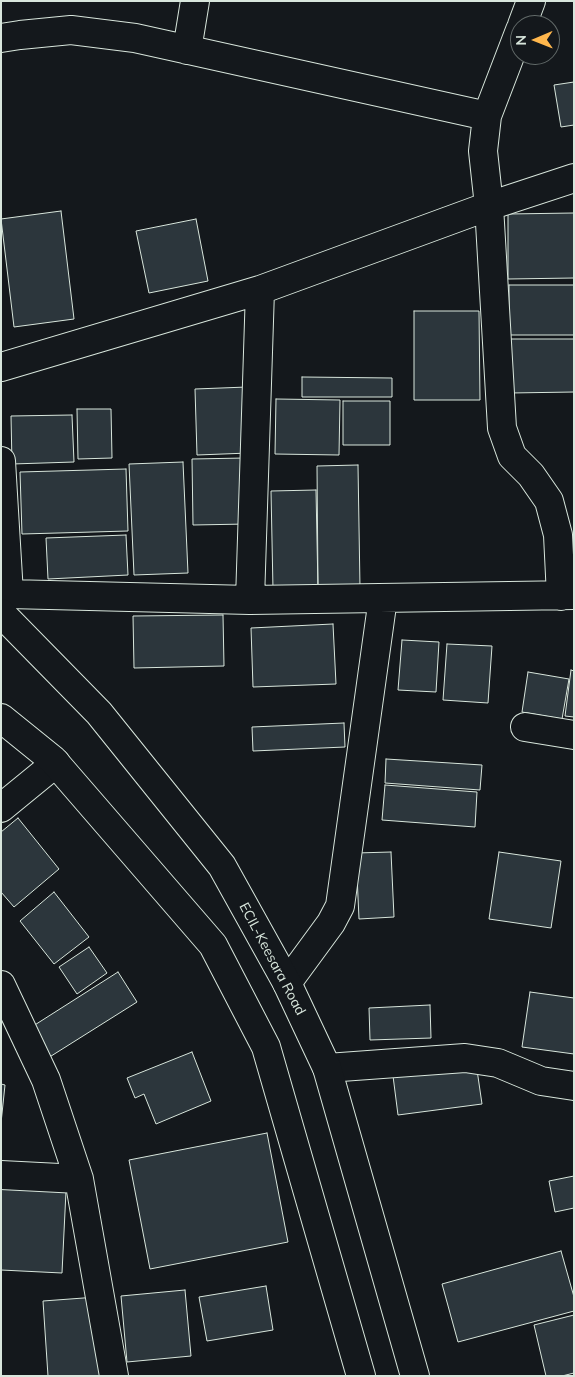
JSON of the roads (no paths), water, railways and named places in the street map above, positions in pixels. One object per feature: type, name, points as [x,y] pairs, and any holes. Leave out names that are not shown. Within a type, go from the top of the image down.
[{"type":"street","points":[[187,50],[195,1]]},
{"type":"street","points":[[526,15],[531,1]]},
{"type":"street","points":[[1,38],[71,30],[135,38],[487,116]]},
{"type":"street","points":[[1,461],[4,604],[567,596],[558,535],[549,500],[531,476],[512,456],[502,428],[489,206],[483,151],[487,116],[510,56]]},
{"type":"street","points":[[1,367],[260,290],[489,206],[574,178]]},
{"type":"street","points":[[250,600],[260,290]]},
{"type":"street","points":[[287,983],[331,923],[340,906],[383,598]]},
{"type":"street","name":"ECIL-Keesara Road","points":[[4,604],[99,713],[222,866],[287,983],[327,1068],[415,1376]]},
{"type":"street","points":[[1,718],[56,763],[213,945],[266,1047],[360,1376]]},
{"type":"street","points":[[525,727],[574,735]]},
{"type":"street","points":[[1,808],[56,763]]},
{"type":"street","points":[[1,985],[46,1080],[79,1179],[114,1376]]},
{"type":"street","points":[[327,1068],[465,1058],[498,1064],[541,1081],[574,1086]]},
{"type":"street","points":[[1,1175],[79,1179]]}]
